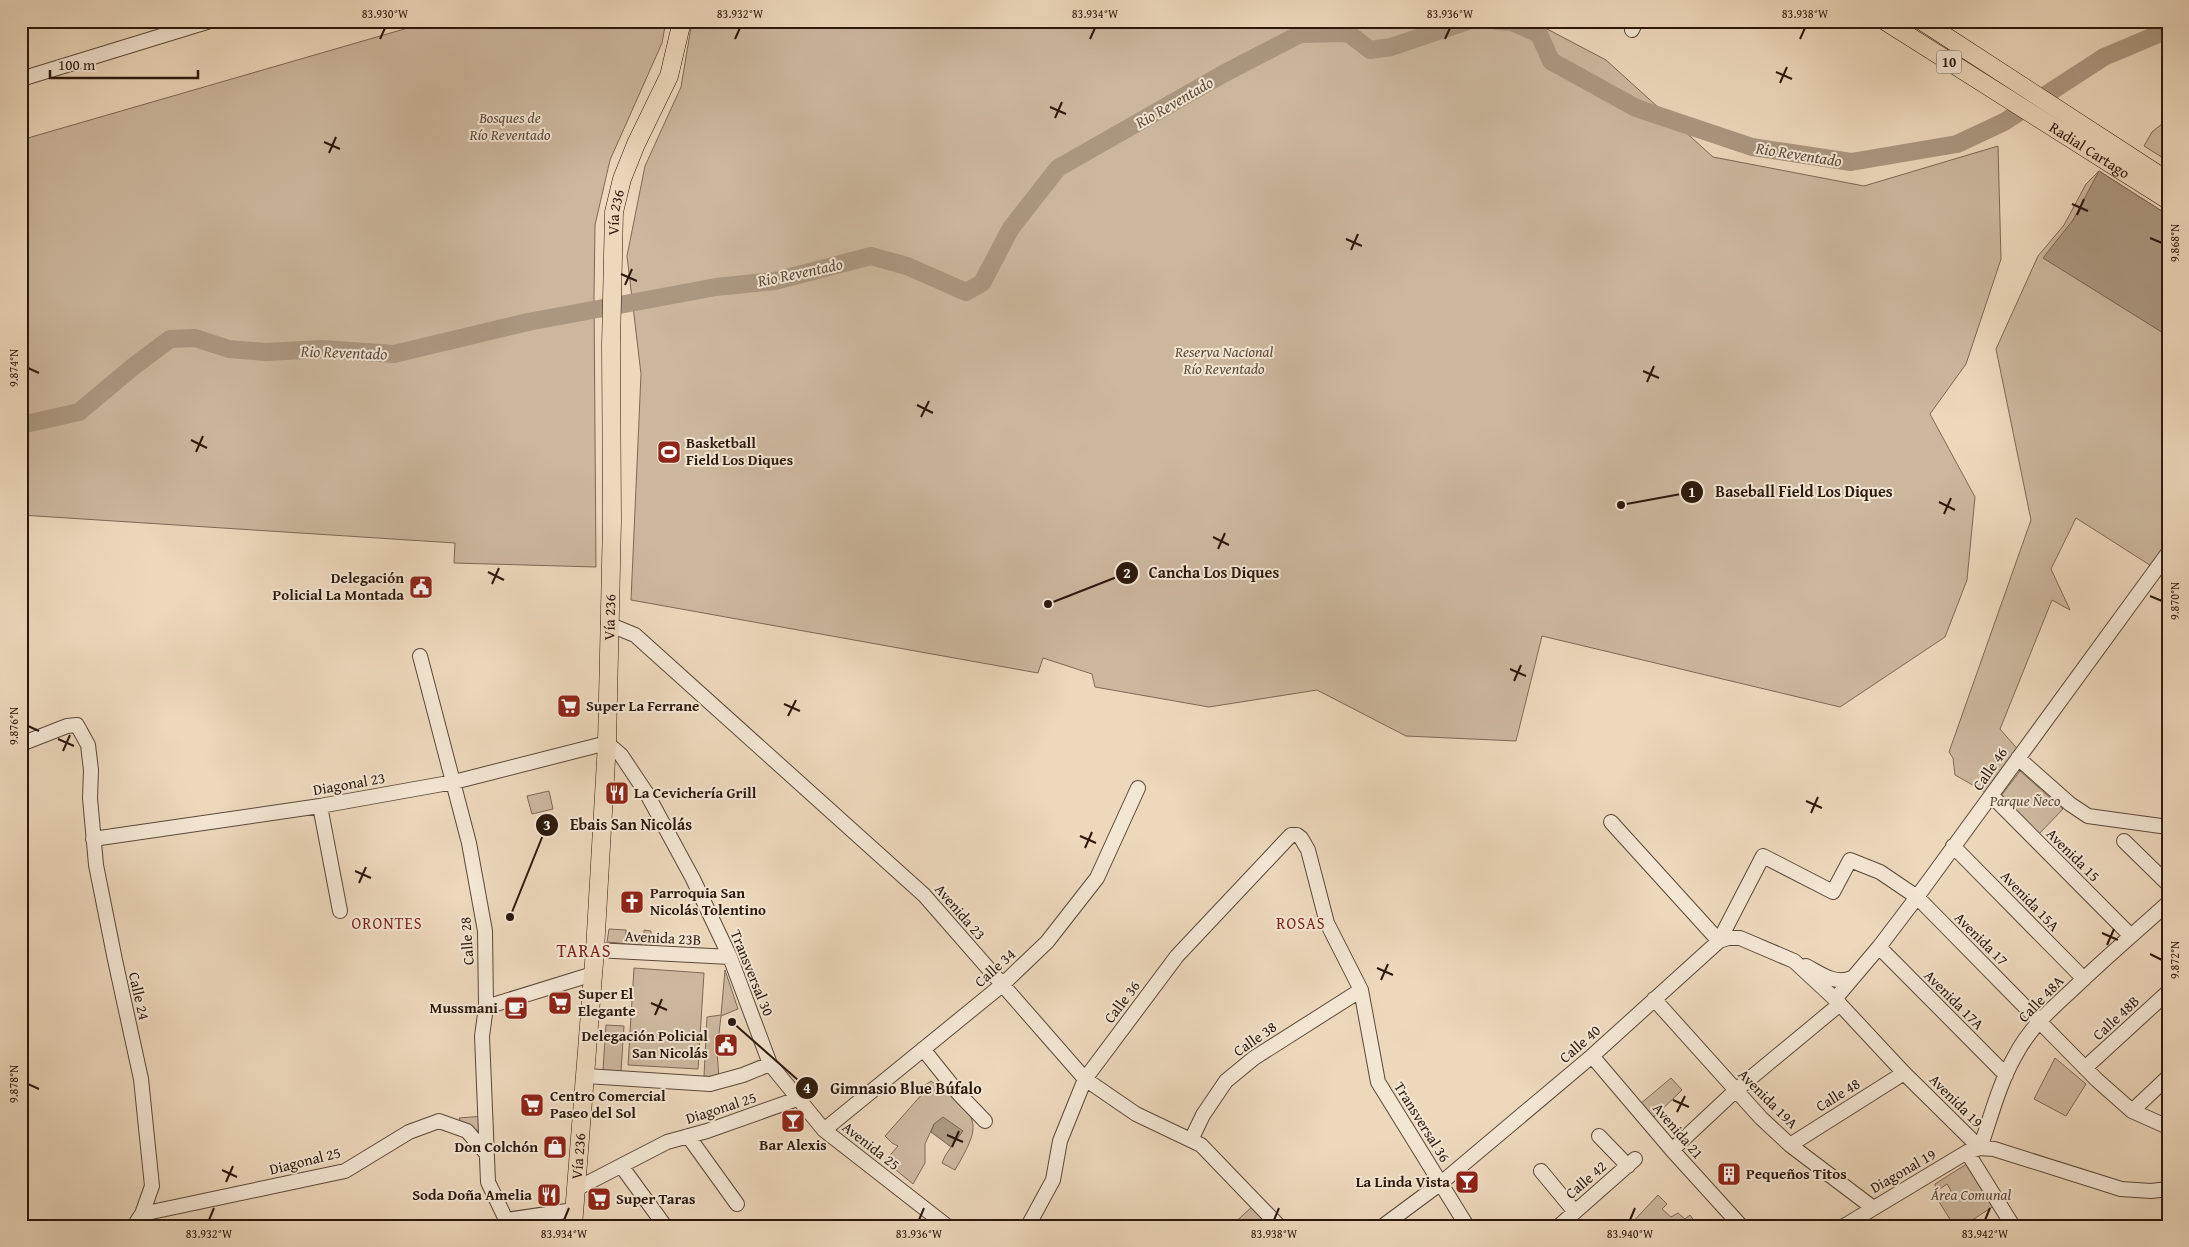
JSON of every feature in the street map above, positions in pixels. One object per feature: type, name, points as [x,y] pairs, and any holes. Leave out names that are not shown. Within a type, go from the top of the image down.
[{"type":"main road","name":"Vía 236","points":[[574,1218],[595,950],[607,743],[608,624],[612,520],[611,345],[614,212],[622,179],[636,144],[669,76],[682,21]]},
{"type":"main road","name":"Radial Cartago","points":[[1885,21],[2013,102],[2168,181]]},
{"type":"main road","name":"Radial Cartago","points":[[1922,21],[2024,87],[2168,200]]},
{"type":"street","points":[[21,79],[210,21]]},
{"type":"street","name":"Calle 46","points":[[1672,1150],[1735,1091],[1837,1002],[1852,978],[1880,947],[1992,796],[2168,553]]},
{"type":"street","name":"Avenida 23","points":[[608,624],[635,635],[924,895],[1085,1078],[1136,1114],[1201,1145],[1279,1226]]},
{"type":"street","name":"Calle 28","points":[[420,656],[469,844],[485,931],[486,1007],[482,1036],[488,1182],[508,1223]]},
{"type":"street","name":"Calle 24","points":[[21,744],[68,726],[77,725],[88,745],[91,770],[90,798],[93,839],[114,960],[142,1079],[152,1186],[142,1214],[134,1226]]},
{"type":"street","name":"Diagonal 23","points":[[93,839],[320,806],[454,782],[607,743]]},
{"type":"street","name":"Transversal 30","points":[[607,743],[621,755],[647,794],[693,879],[730,957],[770,1064]]},
{"type":"street","points":[[2018,758],[2070,804],[2088,816],[2126,823],[2166,824]]},
{"type":"street","name":"Calle 34","points":[[824,1130],[1002,985],[1048,942],[1097,878],[1138,788]]},
{"type":"street","name":"Avenida 15","points":[[1992,796],[2131,936]]},
{"type":"street","points":[[320,806],[340,911]]},
{"type":"street","points":[[1611,822],[1720,940]]},
{"type":"street","name":"Calle 36","points":[[1028,1226],[1053,1180],[1060,1141],[1085,1078],[1177,956],[1291,835],[1296,835]]},
{"type":"street","name":"Transversal 36","points":[[1296,835],[1301,838],[1308,850],[1326,923],[1361,990],[1378,1082],[1467,1226]]},
{"type":"street","points":[[2124,841],[2168,884]]},
{"type":"street","name":"Avenida 15A","points":[[1954,846],[2084,979]]},
{"type":"street","name":"Calle 40","points":[[1382,1226],[1441,1182],[1592,1056],[1720,940],[1763,856]]},
{"type":"street","name":"Avenida 17","points":[[1763,856],[1833,892],[1850,860],[1880,872],[1917,897],[2086,1068],[2132,1111],[2168,1127]]},
{"type":"street","name":"Calle 48A","points":[[1974,1150],[2015,1056],[2039,1021],[2168,903]]},
{"type":"street","name":"Avenida 19","points":[[1720,940],[1740,938],[1836,981],[1846,981],[1852,978]]},
{"type":"street","name":"Avenida 17A","points":[[1880,947],[2006,1075]]},
{"type":"street","name":"Avenida 23B","points":[[595,950],[730,957]]},
{"type":"street","name":"Avenida 19","points":[[1794,961],[1837,1002],[1904,1072],[1974,1150],[1994,1149],[2121,1189],[2151,1191],[2168,1189]]},
{"type":"street","points":[[486,1007],[593,974]]},
{"type":"street","name":"Calle 38","points":[[1191,1140],[1203,1115],[1226,1081],[1254,1058],[1361,990]]},
{"type":"street","name":"Calle 48B","points":[[2086,1068],[2168,992]]},
{"type":"street","name":"Avenida 19A","points":[[1654,999],[1735,1091],[1790,1145],[1872,1207]]},
{"type":"street","points":[[923,1049],[959,1094],[985,1121]]},
{"type":"street","name":"Avenida 21","points":[[1592,1056],[1740,1226]]},
{"type":"street","points":[[586,1076],[710,1084],[743,1075],[770,1064]]},
{"type":"street","name":"Avenida 25","points":[[770,1064],[797,1100],[824,1130],[947,1226]]},
{"type":"street","name":"Calle 48","points":[[1790,1145],[1904,1072]]},
{"type":"street","points":[[2132,1111],[2168,1077]]},
{"type":"street","name":"Diagonal 25","points":[[576,1189],[622,1167],[667,1142],[797,1100]]},
{"type":"street","name":"Diagonal 25","points":[[142,1214],[344,1171],[409,1132],[439,1121],[467,1131],[486,1153]]},
{"type":"street","points":[[688,1136],[737,1204]]},
{"type":"street","name":"Calle 42","points":[[1559,1226],[1631,1162],[1599,1136]]},
{"type":"street","points":[[1974,1150],[2013,1226]]},
{"type":"street","name":"Diagonal 19","points":[[1844,1226],[1872,1207],[1974,1150]]},
{"type":"street","points":[[622,1167],[665,1226]]},
{"type":"street","points":[[1541,1171],[1575,1212]]},
{"type":"street","points":[[508,1223],[574,1218]]},
{"type":"green space","name":"Bosques de Río Reventado","points":[[432,21],[666,21],[662,43],[610,160],[595,225],[596,567],[454,563],[455,543],[21,515],[21,140]]},
{"type":"green space","name":"Reserva Nacional Río Reventado","points":[[692,21],[1136,21],[1137,23],[1142,21],[1532,21],[1606,60],[1713,157],[1864,186],[1998,146],[2001,259],[1966,364],[1930,414],[1975,497],[1967,580],[1945,637],[1840,707],[1542,636],[1516,741],[1406,736],[1317,690],[1209,707],[1095,687],[1092,674],[1043,658],[1038,673],[631,600],[641,374],[627,256],[645,166],[681,87]]},
{"type":"green space","points":[[2168,119],[2168,161],[2144,146],[2152,132]]},
{"type":"green space","points":[[2099,171],[2168,215],[2168,553],[2156,569],[2076,518],[2051,569],[2070,610],[2052,600],[2000,729],[2021,753],[1992,796],[1955,775],[1953,758],[1949,752],[2031,520],[1996,349],[2038,256],[2064,225],[2086,184]]},
{"type":"green space","name":"Parque Ñeco","points":[[2020,771],[2063,809],[2036,837],[1997,801]]},
{"type":"green space","points":[[549,791],[553,809],[532,814],[527,796]]},
{"type":"green space","points":[[609,929],[626,930],[626,936],[644,937],[644,930],[651,931],[651,946],[607,942]]},
{"type":"green space","points":[[634,968],[704,973],[698,1069],[628,1065]]},
{"type":"green space","points":[[725,970],[738,1009],[721,1016],[717,1051],[719,1078],[704,1076],[707,1017],[721,1015]]},
{"type":"green space","points":[[606,1025],[624,1026],[621,1071],[603,1070]]},
{"type":"green space","points":[[2055,1058],[2086,1084],[2066,1116],[2034,1099]]},
{"type":"green space","points":[[1671,1078],[1682,1090],[1652,1119],[1639,1105]]},
{"type":"green space","points":[[940,1079],[968,1113],[972,1121],[973,1130],[955,1170],[942,1163],[962,1131],[934,1124],[925,1144],[925,1163],[913,1184],[885,1161],[898,1146],[885,1136],[924,1092],[926,1087],[924,1086],[931,1081],[935,1084]]},
{"type":"green space","points":[[484,1116],[482,1133],[461,1122],[459,1118]]},
{"type":"green space","name":"Área Comunal","points":[[1973,1160],[2000,1202],[1963,1226],[1954,1226],[1938,1200],[1951,1191],[1947,1184],[1937,1191],[1935,1184]]},
{"type":"green space","points":[[1658,1195],[1667,1204],[1662,1209],[1671,1217],[1678,1213],[1685,1219],[1690,1215],[1698,1226],[1629,1226]]},
{"type":"green space","points":[[1254,1205],[1275,1226],[1231,1226]]},
{"type":"shaded area","points":[[2099,171],[2168,215],[2168,336],[2043,258],[2073,220]]},
{"type":"shaded area","points":[[943,1117],[963,1131],[951,1147],[931,1132],[934,1124]]},
{"type":"waterway","name":"Rio Reventado","points":[[21,425],[79,412],[170,339],[195,338],[229,349],[266,352],[322,349],[394,354],[528,322],[716,287],[775,281],[871,256],[907,266],[966,292],[982,283],[1011,228],[1058,168],[1223,74],[1300,34],[1348,33],[1370,50],[1391,47],[1468,21]]},
{"type":"waterway","name":"Rio Reventado","points":[[1497,21],[1512,22],[1539,34],[1551,61],[1636,108],[1752,147],[1851,162],[1957,144],[2004,122],[2104,57],[2168,30]]},
{"type":"place","name":"Basketball Field Los Diques","points":[[669,452]]},
{"type":"place","name":"Baseball Field Los Diques","points":[[1621,505]]},
{"type":"place","name":"Delegación Policial La Montada","points":[[421,587]]},
{"type":"place","name":"Cancha Los Diques","points":[[1048,604]]},
{"type":"place","name":"Super La Ferrane","points":[[569,706]]},
{"type":"place","name":"La Cevichería Grill","points":[[617,793]]},
{"type":"place","name":"Parroquia San Nicolás Tolentino","points":[[632,902]]},
{"type":"place","name":"Ebais San Nicolás","points":[[510,917]]},
{"type":"place","name":"Super El Elegante","points":[[560,1003]]},
{"type":"place","name":"Mussmani","points":[[516,1008]]},
{"type":"place","name":"Gimnasio Blue Búfalo","points":[[732,1022]]},
{"type":"place","name":"Delegación Policial San Nicolás","points":[[726,1045]]},
{"type":"place","name":"Centro Comercial Paseo del Sol","points":[[532,1105]]},
{"type":"place","name":"Bar Alexis","points":[[793,1121]]},
{"type":"place","name":"Don Colchón","points":[[555,1147]]},
{"type":"place","name":"Pequeños Titos","points":[[1729,1174]]},
{"type":"place","name":"La Linda Vista","points":[[1467,1182]]},
{"type":"place","name":"Soda Doña Amelia","points":[[549,1195]]},
{"type":"place","name":"Super Taras","points":[[599,1199]]},
{"type":"district","name":"ORONTES","points":[[387,923]]},
{"type":"district","name":"ROSAS","points":[[1301,923]]},
{"type":"district","name":"TARAS","points":[[584,951]]}]
